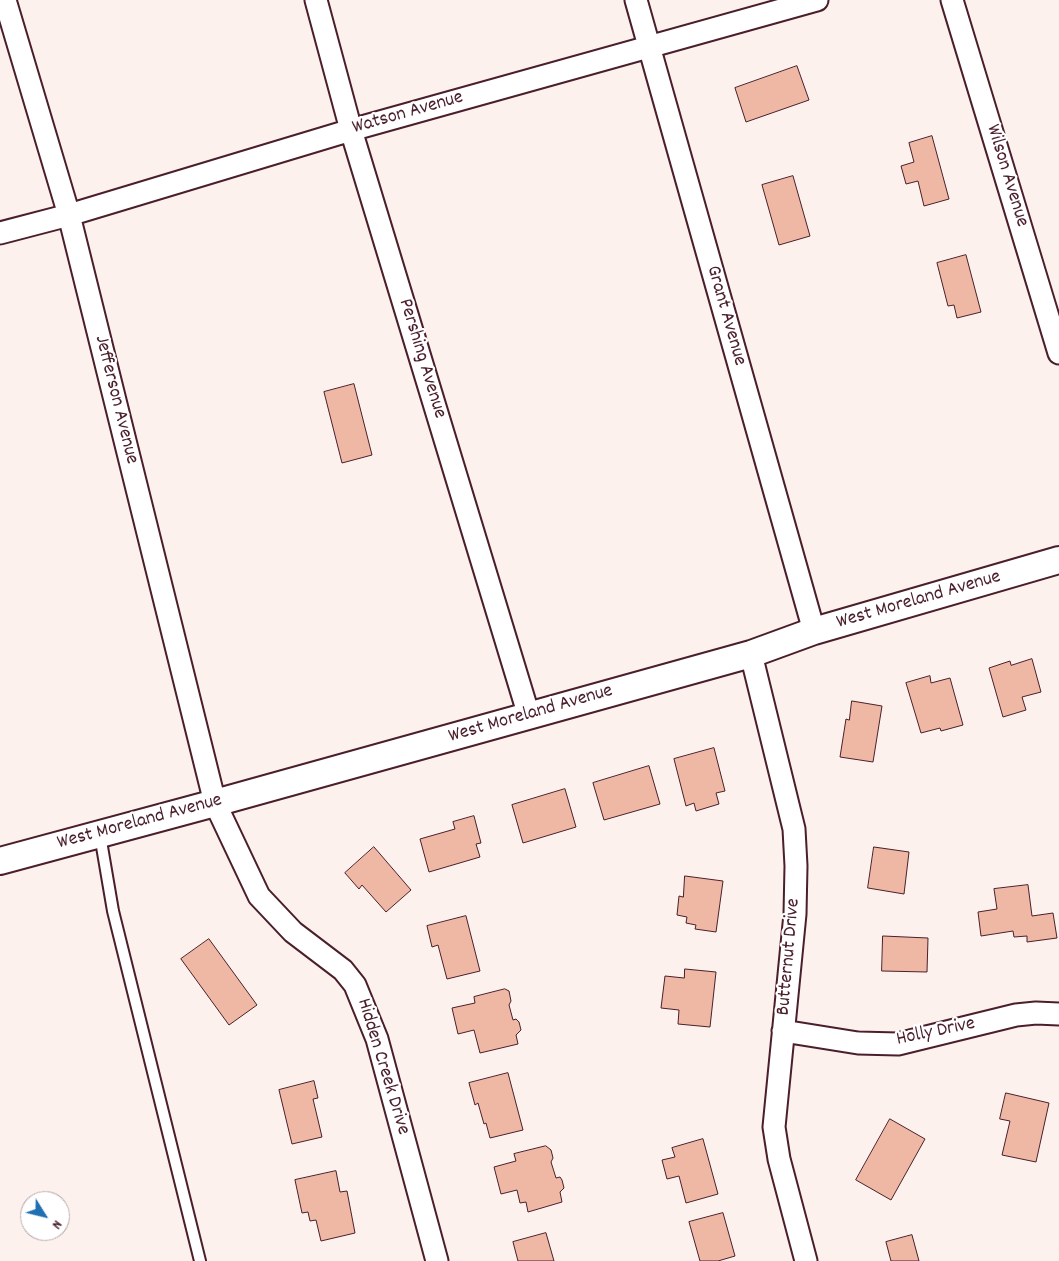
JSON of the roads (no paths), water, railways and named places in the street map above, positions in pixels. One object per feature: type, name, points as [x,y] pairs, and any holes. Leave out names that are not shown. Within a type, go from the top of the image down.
[{"type":"street","name":"Jefferson Avenue","points":[[5,0],[69,215],[215,803]]},
{"type":"street","name":"Pershing Avenue","points":[[316,0],[351,130],[530,716]]},
{"type":"street","name":"Grant Avenue","points":[[636,0],[814,631]]},
{"type":"street","name":"Watson Avenue","points":[[0,233],[69,215],[351,130],[816,0]]},
{"type":"street","name":"Wilson Avenue","points":[[952,0],[1059,353]]},
{"type":"street","name":"West Moreland Avenue","points":[[0,861],[751,654],[814,631],[1059,560]]},
{"type":"street","name":"Butternut Drive","points":[[751,654],[794,829],[796,866],[794,914],[774,1127],[778,1159],[806,1261]]},
{"type":"street","name":"Hidden Creek Drive","points":[[215,803],[259,896],[293,932],[343,970],[355,985],[377,1039],[437,1261]]},
{"type":"street","name":"Holly Drive","points":[[783,1031],[858,1043],[898,1044],[1016,1015],[1036,1013],[1059,1014]]},
{"type":"lane","points":[[100,834],[113,911],[200,1261]]}]
